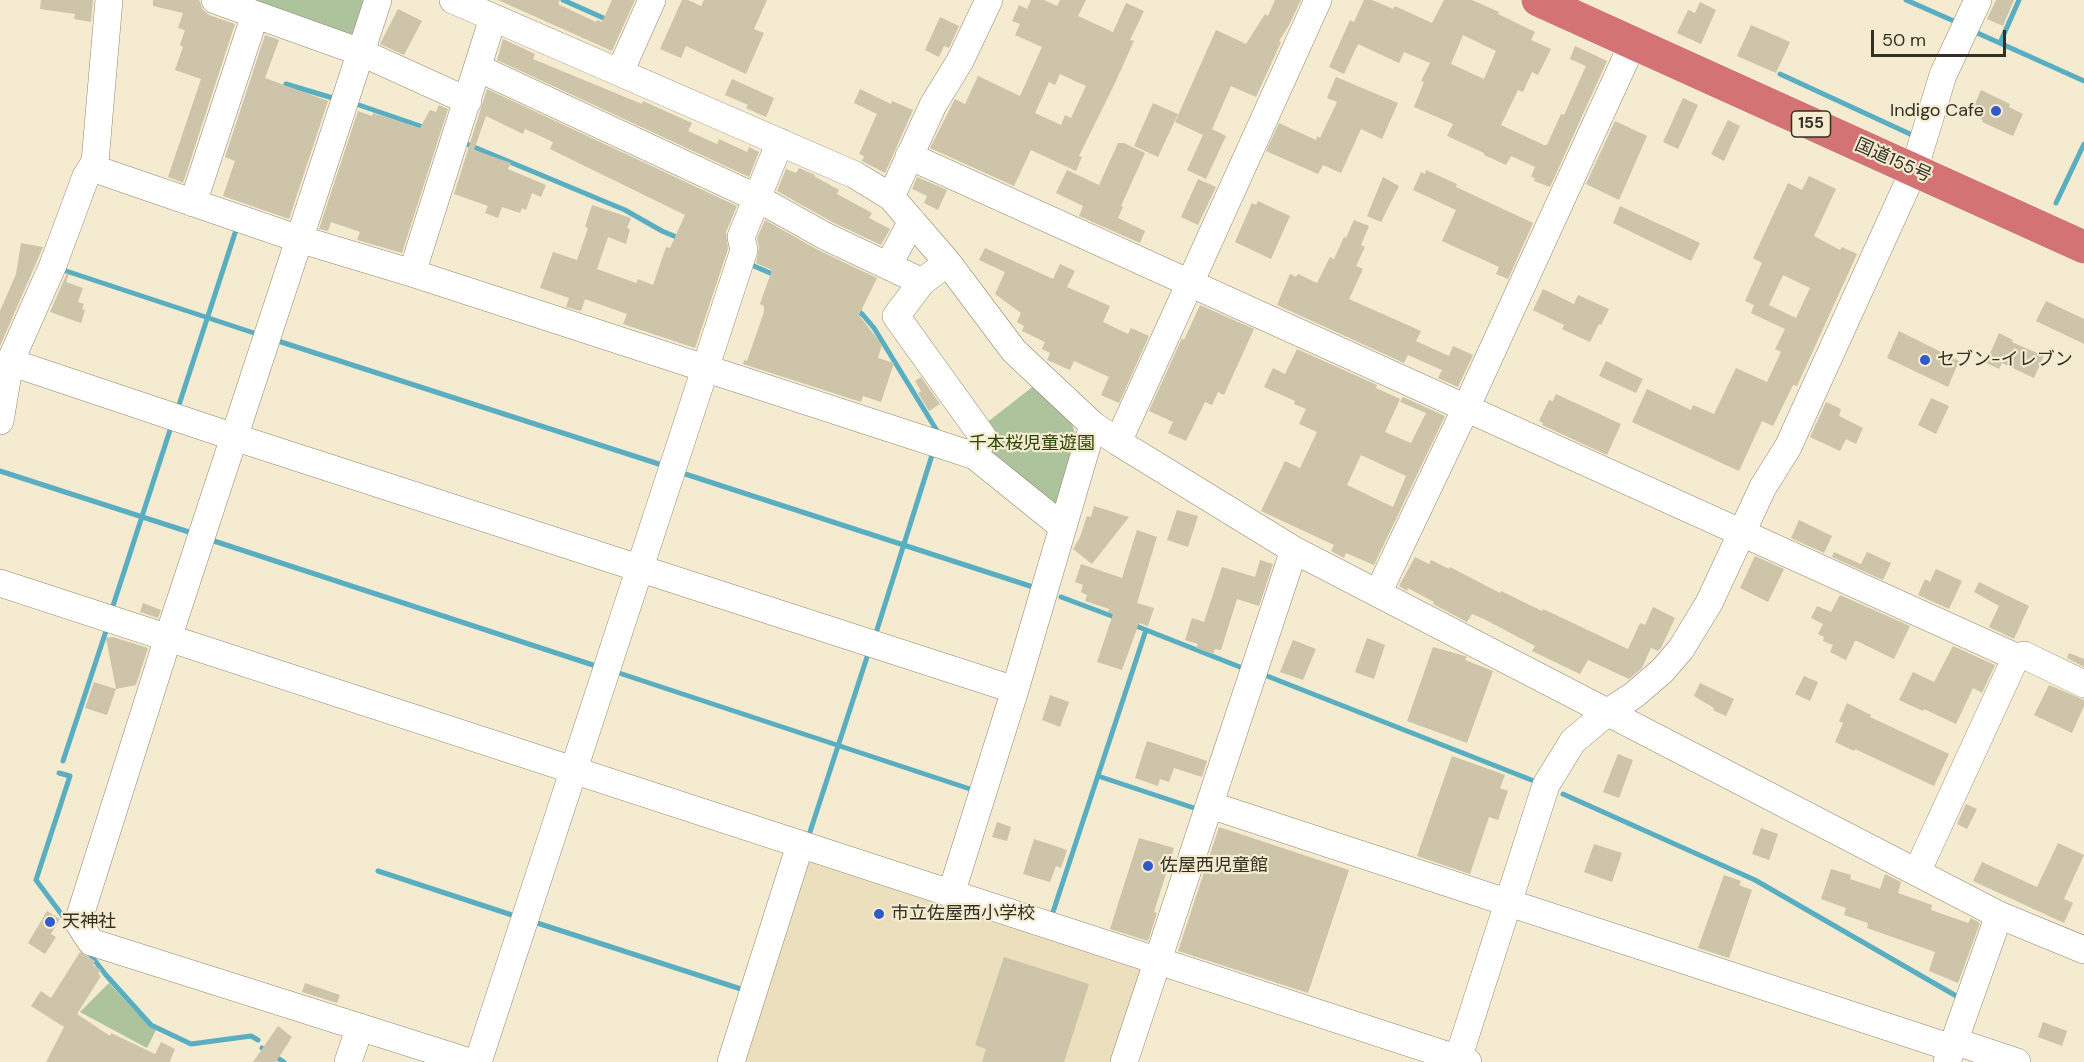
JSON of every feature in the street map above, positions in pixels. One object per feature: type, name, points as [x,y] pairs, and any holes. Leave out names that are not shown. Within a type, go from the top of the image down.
[{"type":"highway","name":"国道155号","points":[[1538,0],[2084,247]]},
{"type":"street","points":[[0,421],[10,362],[53,265],[86,176],[95,162],[109,0]]},
{"type":"street","points":[[215,0],[360,52],[468,101]]},
{"type":"street","points":[[378,0],[168,638],[78,922],[91,942],[470,1062]]},
{"type":"street","points":[[453,0],[855,175],[891,197],[948,263],[1014,351],[1094,425],[1294,550],[1999,915],[2084,950]]},
{"type":"street","points":[[620,72],[652,0]]},
{"type":"street","points":[[891,197],[933,105],[960,61],[989,0]]},
{"type":"street","points":[[1118,442],[1318,0]]},
{"type":"street","points":[[0,582],[1461,1061],[1507,903],[1546,785],[1573,741],[1608,712],[1634,695],[1655,677],[1681,649],[1709,603],[1762,488],[1788,447],[1914,170],[1942,75],[1978,0]]},
{"type":"street","points":[[193,203],[255,15]]},
{"type":"street","points":[[412,273],[494,18]]},
{"type":"street","points":[[1378,593],[1466,408],[1633,43]]},
{"type":"street","points":[[478,68],[757,198],[825,236],[922,282]]},
{"type":"street","points":[[478,1062],[744,250],[741,237],[780,142]]},
{"type":"street","points":[[909,156],[2016,657],[2024,655],[2084,684]]},
{"type":"street","points":[[92,168],[299,239],[412,273],[975,456],[1063,527]]},
{"type":"street","points":[[888,266],[912,221]]},
{"type":"street","points":[[948,263],[922,282],[896,316],[983,437],[975,456]]},
{"type":"street","points":[[10,362],[234,437],[1015,690]]},
{"type":"street","points":[[951,894],[1094,425]]},
{"type":"street","points":[[1124,1062],[1294,550]]},
{"type":"street","points":[[1917,872],[2016,657]]},
{"type":"street","points":[[1210,805],[1951,1050],[2017,1062]]},
{"type":"street","points":[[731,1062],[800,845]]},
{"type":"street","points":[[1951,1050],[1999,915]]},
{"type":"street","points":[[348,1062],[360,1027]]},
{"type":"shaded area","name":"市立佐屋西小学校","points":[[804,859],[1141,970],[1120,1062],[737,1062]]},
{"type":"green space","points":[[241,0],[366,0],[353,35],[340,37]]},
{"type":"green space","name":"千本桜児童遊園","points":[[1035,385],[1071,421],[1077,439],[1060,502],[1046,508],[986,461],[985,424]]},
{"type":"green space","points":[[109,983],[149,1026],[156,1030],[147,1048],[80,1012]]},
{"type":"building","points":[[41,0],[93,0],[91,22],[74,19],[75,14],[40,9]]},
{"type":"building","points":[[153,0],[199,0],[203,10],[209,15],[235,24],[183,183],[168,177],[201,79],[175,70],[183,47],[180,45],[185,30],[178,28],[183,13],[153,6]]},
{"type":"building","points":[[498,0],[560,0],[558,4],[596,22],[597,20],[602,22],[612,0],[635,0],[612,51]]},
{"type":"building","points":[[682,0],[688,0],[701,6],[704,0],[767,0],[754,29],[764,33],[746,74],[686,46],[681,58],[660,49]]},
{"type":"building","points":[[1031,0],[1044,0],[1057,6],[1060,0],[1086,0],[1078,16],[1113,32],[1126,3],[1144,11],[1130,40],[1134,41],[1079,156],[1082,157],[1076,171],[1031,150],[1014,186],[930,148],[955,99],[965,104],[978,76],[1020,96],[1042,47],[1015,35],[1020,24],[1012,21],[1019,5],[1027,9]],"holes":[[[1060,74],[1086,86],[1071,118],[1065,115],[1061,125],[1035,113],[1049,82],[1055,85]]]},
{"type":"building","points":[[1275,0],[1301,0],[1279,41],[1281,42],[1256,97],[1231,86],[1212,129],[1226,136],[1206,179],[1187,170],[1203,135],[1175,122],[1216,30],[1246,44],[1265,14],[1268,16]]},
{"type":"building","points":[[1364,0],[1372,0],[1393,9],[1395,6],[1432,23],[1444,0],[1472,0],[1535,32],[1531,40],[1551,49],[1538,75],[1532,72],[1523,92],[1518,90],[1501,125],[1544,145],[1547,145],[1561,114],[1564,115],[1586,66],[1570,59],[1575,46],[1607,61],[1550,187],[1534,181],[1535,178],[1531,177],[1535,167],[1511,156],[1506,165],[1484,155],[1447,136],[1453,124],[1414,107],[1424,82],[1421,81],[1430,63],[1404,52],[1399,63],[1358,44],[1344,74],[1329,67],[1350,20],[1354,22]],"holes":[[[1463,35],[1496,51],[1484,79],[1451,64]]]},
{"type":"building","points":[[1996,0],[2014,0],[2003,26],[1987,19]]},
{"type":"building","points":[[1700,2],[1716,10],[1701,44],[1677,33],[1688,10],[1695,13]]},
{"type":"building","points":[[398,9],[422,21],[404,55],[380,44]]},
{"type":"building","points":[[940,17],[959,26],[949,48],[944,46],[939,57],[925,50]]},
{"type":"building","points":[[1751,25],[1790,42],[1776,73],[1737,56]]},
{"type":"building","points":[[265,35],[279,40],[265,78],[328,101],[289,219],[223,196],[235,161],[225,157]]},
{"type":"building","points":[[503,39],[535,54],[533,59],[642,104],[643,101],[692,123],[688,131],[717,144],[719,139],[747,152],[749,147],[759,152],[749,177],[497,60]]},
{"type":"building","points":[[1336,77],[1398,103],[1382,139],[1361,129],[1341,173],[1323,165],[1318,174],[1266,151],[1279,123],[1316,140],[1317,136],[1320,138],[1337,102],[1327,98]]},
{"type":"building","points":[[732,79],[774,98],[766,117],[746,108],[748,105],[725,95]]},
{"type":"building","points":[[487,89],[737,206],[726,232],[728,249],[695,348],[623,324],[627,314],[585,299],[581,311],[566,307],[569,298],[540,288],[553,252],[577,260],[588,228],[585,227],[592,205],[631,218],[627,228],[630,229],[626,244],[608,237],[597,269],[636,283],[638,279],[653,285],[666,247],[670,248],[685,215],[550,149],[553,142],[525,129],[523,134],[486,116],[474,150],[511,163],[508,169],[546,185],[541,197],[532,193],[526,210],[522,208],[520,213],[502,207],[498,218],[485,213],[488,206],[454,194]]},
{"type":"building","points":[[860,89],[891,104],[892,101],[913,110],[885,173],[862,161],[864,156],[859,154],[877,114],[854,103]]},
{"type":"building","name":"Indigo Cafe","points":[[1981,90],[2010,104],[2009,107],[2023,114],[2013,136],[1982,122],[1983,120],[1974,115],[1977,108],[1974,106]]},
{"type":"building","points":[[1683,98],[1698,105],[1678,149],[1663,142]]},
{"type":"building","points":[[1153,103],[1178,114],[1158,157],[1134,146]]},
{"type":"building","points":[[439,105],[448,109],[402,253],[357,240],[360,232],[331,222],[328,231],[319,229],[358,111],[372,116],[373,113],[420,128],[430,110],[436,112]]},
{"type":"building","points":[[1728,120],[1740,126],[1724,161],[1711,154]]},
{"type":"building","points":[[1615,121],[1647,136],[1619,200],[1586,184]]},
{"type":"building","points":[[1118,143],[1124,143],[1145,153],[1121,206],[1123,207],[1118,218],[1145,231],[1140,243],[1079,216],[1083,206],[1056,193],[1067,170],[1099,185]]},
{"type":"building","points":[[799,168],[839,190],[837,194],[872,213],[869,218],[890,229],[881,245],[832,222],[777,191],[786,169],[796,173]]},
{"type":"building","points":[[1426,170],[1457,184],[1456,187],[1533,223],[1508,279],[1496,274],[1499,267],[1442,241],[1456,210],[1413,190],[1421,172],[1425,174]]},
{"type":"building","points":[[1809,176],[1836,189],[1814,236],[1840,250],[1842,247],[1857,254],[1797,386],[1793,385],[1773,426],[1762,421],[1739,471],[1632,422],[1647,389],[1691,410],[1693,405],[1714,414],[1736,368],[1767,382],[1781,352],[1775,349],[1785,329],[1751,313],[1754,305],[1745,301],[1762,263],[1753,258],[1788,183],[1802,190]],"holes":[[[1783,275],[1810,288],[1796,318],[1769,305]]]},
{"type":"building","points":[[917,177],[947,190],[938,210],[924,203],[927,196],[912,189]]},
{"type":"building","points":[[1383,177],[1399,186],[1381,222],[1367,216]]},
{"type":"building","points":[[1198,179],[1216,187],[1198,225],[1181,217]]},
{"type":"building","points":[[1258,201],[1290,216],[1271,259],[1235,242],[1252,203],[1256,205]]},
{"type":"building","points":[[1620,206],[1700,243],[1691,261],[1613,223]]},
{"type":"building","points":[[765,220],[818,250],[877,278],[859,315],[882,345],[878,358],[894,363],[881,402],[863,396],[861,402],[743,364],[744,360],[747,361],[764,312],[764,306],[760,304],[772,270],[756,263],[759,247],[757,238]]},
{"type":"building","points":[[1354,220],[1369,226],[1361,245],[1365,247],[1356,266],[1363,269],[1349,299],[1421,331],[1416,341],[1449,356],[1453,346],[1473,355],[1458,387],[1438,378],[1442,370],[1408,355],[1404,363],[1277,305],[1290,274],[1296,277],[1298,274],[1317,283],[1330,257],[1334,259]]},
{"type":"building","points":[[21,243],[43,247],[0,346],[0,311],[16,274]]},
{"type":"building","points":[[985,248],[1053,279],[1060,264],[1075,271],[1067,287],[1110,306],[1103,322],[1128,334],[1131,328],[1149,336],[1119,403],[1101,395],[1109,377],[1074,361],[1070,370],[1047,360],[1050,353],[1042,349],[1045,342],[1022,331],[1024,326],[1017,322],[1021,313],[995,294],[1005,272],[979,260]]},
{"type":"building","points":[[67,273],[69,274],[66,282],[83,288],[78,302],[84,304],[82,309],[85,310],[81,323],[50,312]]},
{"type":"building","points":[[1543,289],[1574,304],[1578,295],[1609,309],[1590,342],[1562,329],[1564,325],[1533,310]]},
{"type":"building","points":[[2046,301],[2084,319],[2084,344],[2036,321]]},
{"type":"building","points":[[1200,305],[1254,329],[1224,395],[1218,392],[1212,405],[1205,402],[1186,441],[1168,433],[1173,422],[1149,411],[1182,338],[1184,340]]},
{"type":"building","points":[[1899,331],[1959,361],[1948,387],[1887,358]]},
{"type":"building","points":[[1999,333],[2013,340],[2012,342],[2044,356],[2034,378],[2002,363],[1999,369],[1986,363]]},
{"type":"building","points":[[1297,349],[1377,385],[1376,388],[1400,399],[1385,432],[1411,443],[1426,413],[1400,402],[1403,397],[1445,416],[1374,565],[1346,553],[1344,558],[1331,551],[1334,545],[1261,511],[1285,461],[1300,468],[1317,432],[1299,424],[1306,409],[1294,404],[1295,401],[1264,387],[1273,368],[1285,374]],"holes":[[[1361,455],[1406,476],[1393,507],[1347,485]]]},
{"type":"building","points":[[1606,361],[1643,379],[1636,393],[1599,376]]},
{"type":"building","points":[[921,377],[940,404],[929,411],[918,393],[921,391],[915,381]]},
{"type":"building","points":[[1556,394],[1621,424],[1607,455],[1542,425],[1543,423],[1539,421],[1549,400],[1553,401]]},
{"type":"building","points":[[1931,398],[1949,406],[1936,434],[1918,425]]},
{"type":"building","points":[[1826,402],[1841,409],[1839,416],[1863,428],[1856,444],[1846,439],[1840,451],[1810,437]]},
{"type":"building","points":[[1094,506],[1129,517],[1092,564],[1073,549],[1087,516],[1091,517]]},
{"type":"building","points":[[1177,510],[1198,516],[1188,547],[1167,540]]},
{"type":"building","points":[[1799,520],[1832,536],[1824,553],[1791,538]]},
{"type":"building","points":[[1137,530],[1157,537],[1137,603],[1154,608],[1148,626],[1139,623],[1122,670],[1097,662],[1113,614],[1108,612],[1109,609],[1085,601],[1087,595],[1081,592],[1083,585],[1075,582],[1081,564],[1122,578]]},
{"type":"building","points":[[1834,552],[1861,564],[1867,552],[1891,563],[1883,580],[1832,557]]},
{"type":"building","points":[[1755,556],[1784,569],[1768,602],[1740,588]]},
{"type":"building","points":[[1415,557],[1429,564],[1431,560],[1449,569],[1450,567],[1500,593],[1501,591],[1542,611],[1543,609],[1628,649],[1640,623],[1645,625],[1653,607],[1675,618],[1661,648],[1658,651],[1651,648],[1642,668],[1629,679],[1588,660],[1580,674],[1532,651],[1535,646],[1484,619],[1472,614],[1467,622],[1408,588],[1407,591],[1399,586]]},
{"type":"building","points":[[1260,560],[1273,564],[1259,606],[1237,599],[1221,650],[1215,649],[1213,654],[1196,648],[1198,644],[1185,640],[1192,618],[1204,622],[1222,567],[1255,577]]},
{"type":"building","points":[[1936,569],[1962,581],[1949,609],[1918,595],[1925,579],[1930,582]]},
{"type":"building","points":[[1979,582],[2029,606],[2014,639],[1989,627],[1999,606],[1974,592]]},
{"type":"building","points":[[1840,595],[1910,626],[1894,659],[1857,641],[1846,660],[1830,652],[1833,645],[1823,641],[1824,637],[1818,634],[1823,624],[1811,618],[1817,606],[1831,612]]},
{"type":"building","points":[[143,603],[161,610],[158,618],[140,612]]},
{"type":"building","points":[[113,637],[148,648],[136,685],[116,689],[106,638]]},
{"type":"building","points":[[1367,638],[1385,645],[1374,679],[1355,672]]},
{"type":"building","points":[[1293,640],[1316,649],[1303,680],[1280,672]]},
{"type":"building","points":[[1953,646],[1995,665],[1982,693],[1973,688],[1956,724],[1899,700],[1913,672],[1934,682]]},
{"type":"building","points":[[1433,647],[1465,656],[1467,657],[1465,660],[1493,671],[1467,743],[1407,721]]},
{"type":"building","points":[[2069,653],[2084,659],[2084,667],[2067,658]]},
{"type":"building","points":[[1804,676],[1818,682],[1810,701],[1795,694]]},
{"type":"building","points":[[94,682],[116,689],[107,715],[85,708]]},
{"type":"building","points":[[1700,683],[1734,699],[1726,716],[1713,710],[1714,708],[1694,696]]},
{"type":"building","points":[[2049,685],[2084,700],[2084,706],[2072,733],[2034,715]]},
{"type":"building","points":[[1050,695],[1069,702],[1060,727],[1042,720]]},
{"type":"building","points":[[1847,703],[1871,715],[1870,717],[1949,754],[1934,786],[1835,742],[1843,723],[1839,721]]},
{"type":"building","points":[[1147,741],[1207,761],[1202,777],[1174,768],[1169,782],[1160,779],[1158,786],[1135,778]]},
{"type":"building","points":[[1618,754],[1633,760],[1619,798],[1603,792]]},
{"type":"building","points":[[1452,756],[1505,775],[1500,788],[1508,791],[1498,820],[1489,817],[1470,874],[1417,856]]},
{"type":"building","points":[[1966,804],[1977,809],[1967,829],[1957,824]]},
{"type":"building","points":[[997,822],[1011,827],[1007,841],[992,837]]},
{"type":"building","points":[[1219,827],[1349,870],[1308,993],[1178,951]]},
{"type":"building","points":[[1761,828],[1778,834],[1769,860],[1752,854]]},
{"type":"building","points":[[1139,838],[1174,848],[1154,912],[1157,913],[1148,941],[1110,929]]},
{"type":"building","points":[[1034,839],[1067,850],[1061,868],[1056,866],[1050,882],[1023,874]]},
{"type":"building","points":[[2058,843],[2084,855],[2064,899],[2073,903],[2064,923],[1973,881],[1982,862],[2037,887]]},
{"type":"building","points":[[1594,844],[1622,853],[1612,882],[1584,872]]},
{"type":"building","points":[[1831,869],[1851,875],[1850,879],[1880,889],[1885,874],[1901,882],[1898,893],[1932,905],[1931,910],[1968,923],[1971,918],[1980,923],[1958,983],[1929,971],[1935,952],[1867,928],[1868,923],[1844,915],[1846,908],[1821,899]]},
{"type":"building","points":[[1724,875],[1741,881],[1739,885],[1752,890],[1729,958],[1698,948]]},
{"type":"building","points":[[47,911],[60,919],[51,934],[56,937],[45,954],[28,943]]},
{"type":"building","points":[[80,952],[95,961],[93,965],[101,970],[98,974],[101,976],[77,1014],[110,1036],[111,1033],[155,1054],[161,1042],[175,1049],[171,1062],[46,1062],[64,1027],[31,1006],[41,991],[51,998]]},
{"type":"building","points":[[1004,957],[1089,984],[1064,1062],[982,1062],[986,1049],[975,1045]]},
{"type":"building","points":[[305,983],[340,995],[337,1003],[302,992]]},
{"type":"building","points":[[2043,1022],[2067,1031],[2062,1046],[2038,1037]]},
{"type":"building","points":[[278,1026],[292,1037],[276,1062],[253,1062]]},
{"type":"waterway","points":[[563,0],[608,20]]},
{"type":"waterway","points":[[1906,0],[1956,22]]},
{"type":"waterway","points":[[2000,43],[2019,0]]},
{"type":"waterway","points":[[1973,31],[2084,81]]},
{"type":"waterway","points":[[1780,74],[1910,134]]},
{"type":"waterway","points":[[284,90],[286,84],[336,99]]},
{"type":"waterway","points":[[356,104],[426,128]]},
{"type":"waterway","points":[[462,142],[625,210],[681,239]]},
{"type":"waterway","points":[[2056,203],[2084,144]]},
{"type":"waterway","points":[[177,411],[236,230]]},
{"type":"waterway","points":[[747,263],[777,276]]},
{"type":"waterway","points":[[60,269],[254,333]]},
{"type":"waterway","points":[[855,308],[874,328],[939,434]]},
{"type":"waterway","points":[[278,341],[665,466]]},
{"type":"waterway","points":[[111,612],[172,424]]},
{"type":"waterway","points":[[875,636],[933,452]]},
{"type":"waterway","points":[[0,471],[189,532]]},
{"type":"waterway","points":[[679,472],[1036,588]]},
{"type":"waterway","points":[[211,540],[599,667]]},
{"type":"waterway","points":[[1061,597],[1117,618]]},
{"type":"waterway","points":[[1131,624],[1245,669]]},
{"type":"waterway","points":[[63,761],[107,628]]},
{"type":"waterway","points":[[1053,912],[1146,630]]},
{"type":"waterway","points":[[809,835],[869,651]]},
{"type":"waterway","points":[[613,671],[973,790]]},
{"type":"waterway","points":[[1262,674],[1534,781]]},
{"type":"waterway","points":[[59,773],[70,776],[36,880],[68,923]]},
{"type":"waterway","points":[[1098,776],[1200,810]]},
{"type":"waterway","points":[[1563,794],[1755,880],[1958,997]]},
{"type":"waterway","points":[[378,871],[518,917]]},
{"type":"waterway","points":[[531,921],[744,990]]},
{"type":"waterway","points":[[89,953],[151,1025],[191,1044],[251,1036],[258,1040]]},
{"type":"waterway","points":[[262,1048],[284,1062]]},
{"type":"place","name":"Indigo Cafe","points":[[1996,111]]},
{"type":"place","name":"セブン-イレブン","points":[[1925,360]]},
{"type":"place","name":"佐屋西児童館","points":[[1148,866]]},
{"type":"place","name":"市立佐屋西小学校","points":[[879,914]]},
{"type":"place","name":"天神社","points":[[50,922]]}]
